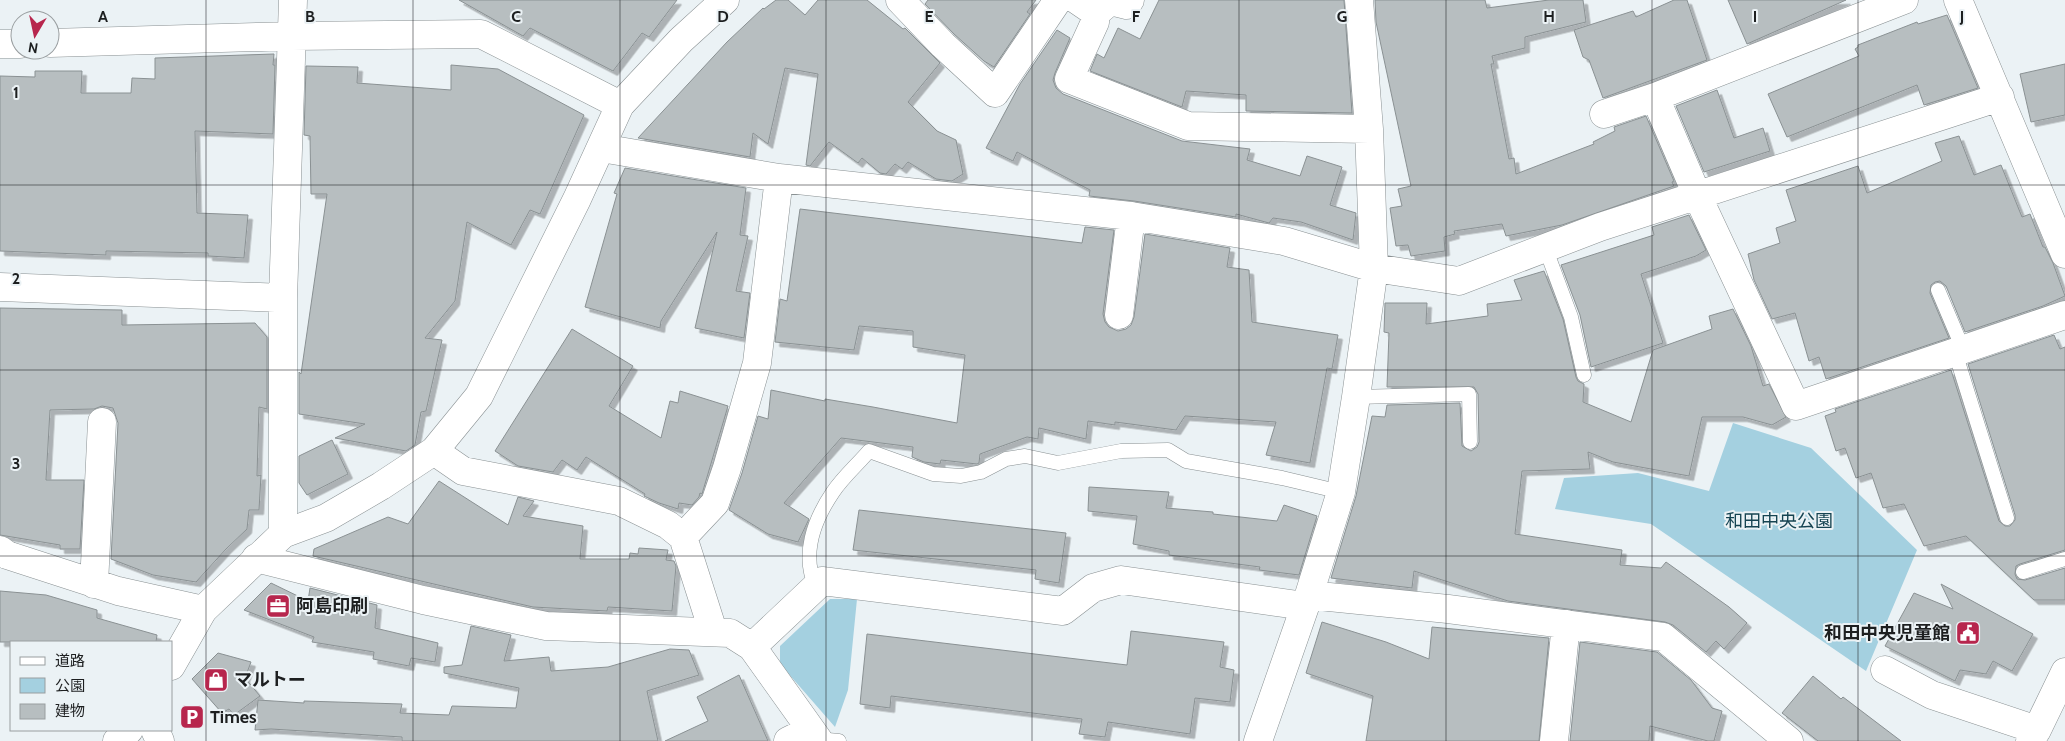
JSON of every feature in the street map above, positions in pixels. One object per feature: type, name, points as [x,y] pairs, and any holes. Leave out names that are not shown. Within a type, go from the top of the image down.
[{"type":"street","points":[[283,534],[283,298],[293,0]]},
{"type":"street","points":[[172,664],[203,610],[283,534],[326,518],[381,486],[434,451],[479,396],[601,148],[620,105],[681,40],[725,0]]},
{"type":"street","points":[[900,0],[943,46],[995,94],[1058,0]]},
{"type":"street","points":[[1130,0],[1126,4],[1110,1],[1087,6],[1095,22],[1069,79],[1188,126],[1369,129]]},
{"type":"street","points":[[1258,741],[1307,600],[1341,492],[1374,268],[1369,129],[1359,0]]},
{"type":"street","points":[[1604,114],[1655,97],[1904,0]]},
{"type":"street","points":[[1958,0],[2065,254]]},
{"type":"street","points":[[60,43],[292,36],[481,34],[620,105]]},
{"type":"street","points":[[1655,97],[1697,195],[1796,406],[2065,315]]},
{"type":"street","points":[[601,148],[779,178],[1131,216],[1284,241],[1374,268],[1459,281],[1545,247],[1697,195],[2000,98]]},
{"type":"street","points":[[682,537],[715,503],[757,363],[779,178]]},
{"type":"street","points":[[1119,315],[1131,216]]},
{"type":"street","points":[[0,287],[283,298]]},
{"type":"street","points":[[94,584],[102,422]]},
{"type":"street","points":[[434,451],[463,471],[619,501],[668,525],[682,537],[713,631]]},
{"type":"street","points":[[0,550],[7,555],[94,584],[203,610]]},
{"type":"street","points":[[256,558],[424,600],[546,626],[730,633],[752,647],[814,738]]},
{"type":"street","points":[[752,647],[822,581],[1063,611],[1093,588],[1121,580],[1307,600],[1566,624],[1663,637],[1789,741]]},
{"type":"street","points":[[1554,741],[1566,624]]},
{"type":"street","points":[[1885,670],[1932,695],[2034,735],[2065,672]]},
{"type":"street","points":[[117,741],[128,731]]},
{"type":"lane","points":[[1545,247],[1571,317],[1584,375]]},
{"type":"lane","points":[[1938,290],[1959,350],[2007,518]]},
{"type":"lane","points":[[1356,397],[1469,394],[1470,442]]},
{"type":"lane","points":[[816,587],[810,574],[808,561],[813,529],[833,491],[869,451],[933,474],[961,476],[982,472],[1006,459],[1026,456],[1058,463],[1121,451],[1168,450],[1186,461],[1282,478],[1341,492]]},
{"type":"lane","points":[[2023,572],[2065,559]]},
{"type":"green space","name":"和田中央公園","points":[[1733,423],[1811,448],[1917,550],[1866,671],[1651,524],[1555,509],[1564,478],[1638,473],[1709,491]]},
{"type":"green space","points":[[830,599],[857,599],[848,690],[835,727],[780,664],[780,646]]},
{"type":"building","points":[[459,0],[677,0],[649,37],[642,33],[613,71],[530,28],[523,36]]},
{"type":"building","points":[[776,0],[788,0],[805,15],[818,0],[867,0],[903,29],[905,28],[940,63],[908,102],[937,131],[956,140],[963,174],[952,181],[936,179],[908,162],[902,169],[895,164],[886,174],[880,173],[862,158],[858,163],[829,142],[810,166],[806,165],[818,74],[785,68],[768,144],[753,133],[750,157],[638,138],[727,42],[763,8]]},
{"type":"building","points":[[928,0],[1036,0],[1027,12],[1030,14],[994,67],[984,61],[954,34],[925,4]]},
{"type":"building","points":[[1159,0],[1344,0],[1352,113],[1246,111],[1246,95],[1186,91],[1182,107],[1090,71],[1097,54],[1104,58],[1118,28],[1140,39]]},
{"type":"building","points":[[1375,0],[1485,0],[1487,8],[1549,0],[1583,0],[1586,22],[1525,37],[1525,48],[1492,56],[1494,64],[1491,64],[1509,159],[1514,158],[1516,174],[1594,144],[1593,142],[1615,131],[1614,127],[1646,116],[1674,181],[1672,182],[1674,186],[1562,225],[1506,236],[1502,224],[1454,231],[1455,234],[1444,237],[1445,251],[1411,256],[1408,245],[1396,246],[1390,208],[1402,206],[1398,189],[1411,186],[1376,22]]},
{"type":"building","points":[[1674,0],[1687,0],[1707,60],[1603,98],[1589,60],[1583,57],[1574,30],[1633,11],[1636,17]]},
{"type":"building","points":[[1728,0],[1846,0],[1747,44]]},
{"type":"building","points":[[1947,15],[1978,88],[1924,105],[1917,85],[1787,137],[1768,94],[1859,56],[1855,49],[1858,45],[1917,22],[1918,24]]},
{"type":"building","points":[[1057,30],[1070,38],[1053,80],[1056,88],[1063,94],[1182,141],[1250,149],[1247,160],[1300,176],[1307,156],[1342,167],[1330,205],[1356,213],[1353,240],[1301,222],[1273,218],[1269,223],[1236,214],[1236,217],[1089,196],[1090,190],[1017,152],[1013,161],[986,148],[1020,84]]},
{"type":"building","points":[[274,54],[273,134],[195,131],[197,213],[248,215],[244,258],[208,256],[208,253],[106,251],[106,255],[0,251],[0,76],[35,77],[35,71],[82,71],[81,93],[131,93],[132,78],[155,79],[155,58]]},
{"type":"building","points":[[2065,64],[2065,115],[2031,122],[2020,74]]},
{"type":"building","points":[[451,65],[498,69],[584,115],[540,214],[530,210],[511,245],[467,222],[455,301],[425,338],[442,340],[426,411],[421,412],[415,445],[406,451],[335,438],[365,424],[299,414],[299,372],[301,374],[327,194],[311,194],[310,136],[304,135],[306,66],[358,67],[357,83],[451,90]]},
{"type":"building","points":[[1717,90],[1734,138],[1763,128],[1770,151],[1704,172],[1676,106]]},
{"type":"building","points":[[1959,136],[1974,175],[2001,165],[2022,217],[2030,214],[2043,247],[2045,247],[2053,263],[2065,296],[2043,306],[1965,332],[1946,286],[1940,281],[1935,282],[1931,285],[1930,293],[1949,338],[1826,379],[1819,357],[1809,361],[1795,313],[1772,319],[1754,280],[1748,254],[1780,243],[1776,228],[1796,221],[1786,190],[1858,166],[1867,193],[1942,161],[1935,143]]},
{"type":"building","points":[[625,168],[746,188],[740,235],[748,236],[736,291],[750,293],[744,338],[695,328],[717,232],[661,321],[660,328],[585,307],[617,194],[614,193]]},
{"type":"building","points":[[800,209],[1082,243],[1085,227],[1114,230],[1103,314],[1105,322],[1109,327],[1118,331],[1126,329],[1131,325],[1134,317],[1145,234],[1230,248],[1227,267],[1249,270],[1252,322],[1338,335],[1332,369],[1327,368],[1310,463],[1266,455],[1276,422],[1185,416],[1176,430],[1115,422],[1115,425],[1088,421],[1086,439],[1039,428],[1038,439],[1027,437],[980,454],[979,463],[977,464],[941,460],[940,464],[924,462],[912,457],[913,447],[841,438],[784,503],[809,519],[798,542],[768,534],[729,510],[742,473],[758,416],[768,419],[771,390],[957,423],[965,355],[913,347],[913,331],[859,326],[854,350],[775,342],[780,299],[787,301]]},
{"type":"building","points":[[1689,215],[1706,250],[1696,256],[1641,274],[1663,343],[1591,367],[1580,315],[1561,265],[1654,235],[1652,227]]},
{"type":"building","points":[[1544,271],[1563,319],[1576,377],[1578,381],[1584,384],[1583,402],[1631,422],[1653,350],[1712,329],[1709,316],[1733,309],[1751,346],[1763,386],[1769,384],[1786,417],[1772,425],[1743,417],[1702,417],[1689,476],[1613,462],[1588,452],[1590,469],[1522,471],[1515,534],[1622,550],[1620,565],[1661,568],[1666,562],[1729,607],[1747,623],[1724,649],[1716,641],[1706,652],[1673,625],[1665,622],[1508,601],[1414,571],[1412,588],[1331,578],[1356,496],[1372,416],[1385,417],[1387,405],[1460,403],[1462,446],[1471,451],[1477,447],[1479,442],[1478,394],[1474,387],[1387,387],[1389,333],[1384,332],[1385,303],[1427,303],[1426,324],[1488,316],[1487,304],[1522,300],[1514,280]]},
{"type":"building","points":[[0,308],[122,310],[122,325],[255,323],[267,337],[267,409],[259,407],[257,476],[261,475],[259,510],[249,510],[247,529],[196,582],[153,575],[111,559],[118,423],[113,408],[102,406],[94,409],[50,410],[46,480],[84,480],[80,549],[60,549],[60,545],[0,535]]},
{"type":"building","points":[[572,329],[633,366],[609,406],[661,438],[670,401],[678,403],[680,391],[728,406],[702,494],[700,493],[692,505],[679,503],[678,509],[659,503],[644,496],[645,494],[586,457],[577,470],[562,460],[553,472],[518,466],[495,451]]},
{"type":"building","points":[[2054,335],[2060,349],[2065,347],[2065,550],[2020,564],[2016,566],[2015,574],[2017,579],[2025,580],[2065,568],[2065,600],[2034,600],[1966,536],[1924,546],[1904,504],[1883,508],[1871,473],[1856,478],[1845,448],[1836,451],[1825,416],[1836,412],[1835,409],[1951,370],[1999,521],[2005,526],[2010,526],[2015,520],[2015,515],[1968,364]]},
{"type":"building","points":[[332,440],[348,474],[307,495],[299,483],[299,456]]},
{"type":"building","points":[[439,481],[508,525],[518,497],[534,501],[523,516],[583,526],[580,559],[629,559],[630,553],[638,554],[639,548],[668,550],[666,560],[674,561],[676,566],[672,611],[608,607],[607,611],[533,607],[313,556],[314,549],[388,517],[408,524]]},
{"type":"building","points":[[1089,487],[1169,492],[1166,508],[1213,512],[1213,514],[1277,521],[1284,505],[1317,516],[1299,575],[1259,570],[1260,567],[1169,555],[1169,551],[1133,544],[1137,516],[1088,511]]},
{"type":"building","points":[[859,510],[1066,533],[1059,583],[1035,579],[1036,570],[853,550]]},
{"type":"building","points":[[271,583],[308,601],[310,588],[377,605],[375,628],[438,643],[435,662],[411,658],[409,666],[373,659],[374,652],[312,642],[314,637],[244,610]]},
{"type":"building","points":[[1941,584],[2033,634],[2012,671],[1993,661],[1986,674],[1960,670],[1955,681],[1885,646],[1914,593],[1953,609]]},
{"type":"building","points":[[0,591],[46,595],[97,610],[97,618],[157,635],[156,641],[0,642]]},
{"type":"building","points":[[1322,622],[1386,642],[1429,659],[1432,627],[1549,638],[1539,741],[1366,741],[1373,696],[1306,673]]},
{"type":"building","points":[[471,626],[511,635],[504,661],[549,657],[551,671],[608,667],[670,649],[689,650],[699,675],[647,691],[658,741],[402,741],[402,737],[271,729],[255,730],[258,700],[304,703],[304,701],[402,704],[400,713],[449,715],[452,706],[516,708],[519,688],[444,673],[444,667],[462,665]]},
{"type":"building","points":[[1131,631],[1224,642],[1220,667],[1234,670],[1230,702],[1195,698],[1190,734],[1108,722],[1105,737],[1079,734],[1082,719],[891,696],[890,708],[860,704],[867,634],[1127,665]]},
{"type":"building","points":[[1580,642],[1657,652],[1691,680],[1712,708],[1722,711],[1714,741],[1650,726],[1649,741],[1570,741]]},
{"type":"building","points":[[218,653],[251,662],[245,678],[260,696],[234,715],[229,709],[222,713],[192,679]]},
{"type":"building","points":[[739,675],[768,741],[665,741],[708,721],[697,697]]},
{"type":"building","points":[[1813,676],[1841,699],[1843,697],[1901,741],[1818,741],[1782,713]]},
{"type":"place","name":"阿島印刷","points":[[278,606]]},
{"type":"place","name":"和田中央児童館","points":[[1968,633]]},
{"type":"place","name":"マルトー","points":[[216,680]]},
{"type":"place","name":"Times","points":[[192,717]]}]
